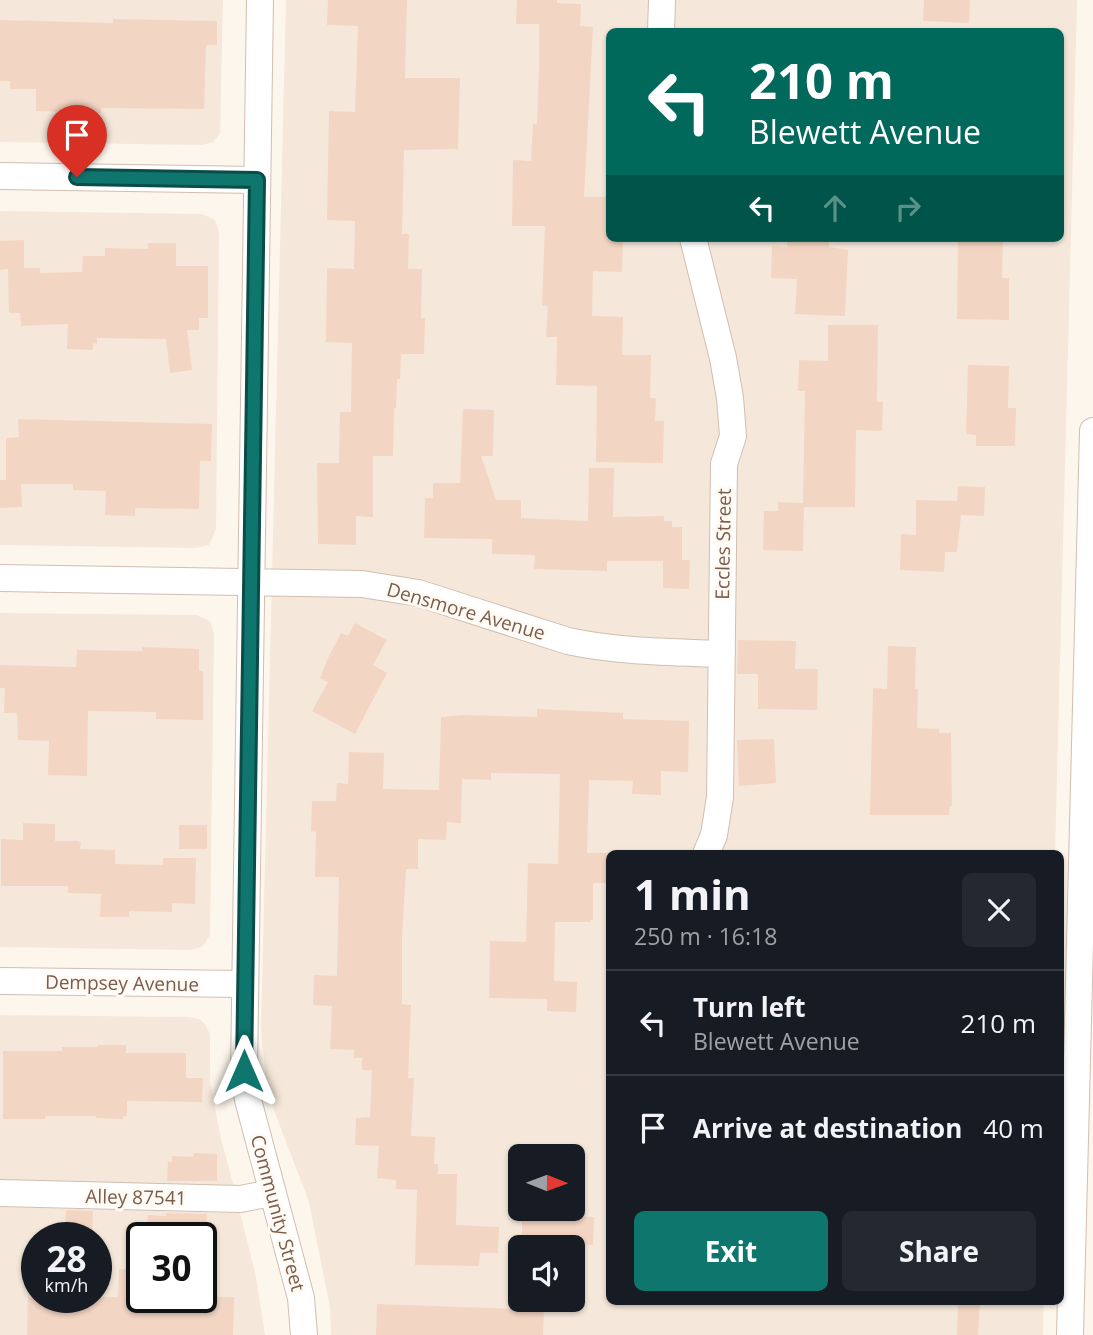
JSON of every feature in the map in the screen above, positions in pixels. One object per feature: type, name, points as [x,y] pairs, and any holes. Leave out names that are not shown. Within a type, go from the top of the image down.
[{"type":"street","name":"Community Street","points":[[260,0],[253,582],[244,984],[246,1081],[248,1100],[301,1298],[304,1335]]},
{"type":"street","points":[[661,28],[662,0]]},
{"type":"street","points":[[0,176],[257,180]]},
{"type":"street","name":"Eccles Street","points":[[694,242],[723,358],[733,436],[724,464],[720,797],[714,835],[708,850]]},
{"type":"street","points":[[1070,1335],[1093,430]]},
{"type":"street","name":"Densmore Avenue","points":[[0,578],[362,584],[393,588],[442,600],[568,641],[592,646],[647,652],[722,653]]},
{"type":"street","name":"Dempsey Avenue","points":[[0,982],[244,984]]},
{"type":"street","name":"Alley 87541","points":[[0,1193],[240,1199],[272,1193]]},
{"type":"shaded area","points":[[0,0],[223,0],[220,134],[213,142],[202,145],[0,142]]},
{"type":"shaded area","points":[[286,0],[1077,0],[1055,850],[606,850],[606,1305],[1044,1305],[1043,1335],[331,1335],[330,1307],[309,1202],[267,1092],[261,1029]]},
{"type":"shaded area","points":[[0,211],[202,214],[215,220],[219,232],[216,529],[209,545],[196,548],[0,545]]},
{"type":"shaded area","points":[[0,613],[197,615],[210,621],[214,634],[210,935],[203,946],[191,950],[0,947]]},
{"type":"shaded area","points":[[0,1015],[199,1019],[210,1034],[210,1081],[234,1187],[0,1181]]},
{"type":"shaded area","points":[[0,1207],[240,1213],[256,1277],[265,1335],[0,1335]]},
{"type":"building","points":[[328,0],[407,0],[405,78],[460,78],[458,149],[404,150],[402,234],[409,234],[408,269],[422,269],[421,318],[425,318],[424,354],[401,354],[400,379],[397,379],[394,408],[393,456],[373,456],[373,517],[356,516],[356,545],[318,544],[317,463],[339,463],[340,412],[351,412],[352,343],[326,342],[327,268],[354,269],[355,221],[327,220],[329,111],[355,112],[358,26],[327,25]]},
{"type":"building","points":[[517,0],[557,0],[557,3],[581,4],[580,26],[593,27],[584,197],[606,197],[606,242],[623,242],[622,272],[593,271],[592,316],[623,317],[622,355],[651,355],[650,398],[656,398],[655,421],[664,421],[663,463],[596,462],[597,386],[556,385],[557,337],[546,337],[548,306],[542,306],[545,226],[512,226],[513,160],[531,161],[533,124],[537,124],[539,68],[539,24],[516,24]]},
{"type":"building","points":[[924,0],[970,0],[969,23],[923,21]]},
{"type":"building","points":[[113,19],[217,21],[217,45],[206,45],[204,109],[101,108],[101,113],[36,111],[36,89],[10,89],[10,81],[0,81],[0,20],[113,23]]},
{"type":"building","points":[[24,240],[24,268],[40,268],[40,273],[82,272],[83,256],[105,256],[105,248],[148,249],[148,243],[176,243],[176,266],[208,266],[208,318],[199,318],[199,330],[187,330],[192,370],[170,373],[166,339],[97,338],[97,344],[93,343],[93,350],[67,349],[68,324],[21,326],[20,313],[9,313],[8,269],[0,270],[0,241]]},
{"type":"building","points":[[787,242],[829,242],[829,247],[848,250],[845,316],[795,314],[797,279],[771,278],[772,246],[787,247]]},
{"type":"building","points":[[958,242],[1003,242],[1002,278],[1009,278],[1009,320],[957,319]]},
{"type":"building","points":[[828,325],[878,325],[877,402],[883,402],[882,431],[856,430],[855,507],[804,507],[803,551],[763,550],[764,511],[778,511],[778,502],[803,503],[805,391],[798,391],[799,360],[828,361]]},
{"type":"building","points":[[968,365],[1009,366],[1008,408],[1016,408],[1015,446],[976,446],[976,435],[966,434]]},
{"type":"building","points":[[463,409],[494,410],[493,456],[481,456],[496,500],[521,500],[521,518],[588,521],[589,468],[614,468],[613,517],[664,516],[664,521],[672,521],[672,527],[682,527],[682,560],[690,560],[689,589],[663,588],[663,561],[607,561],[607,571],[534,569],[535,555],[492,554],[492,539],[424,538],[425,498],[433,498],[433,483],[460,483]]},
{"type":"building","points":[[18,419],[212,424],[211,461],[200,461],[199,509],[135,508],[135,516],[105,515],[106,491],[73,490],[73,484],[21,484],[22,507],[0,508],[0,480],[6,480],[6,438],[19,437]]},
{"type":"building","points":[[958,486],[985,487],[984,516],[961,515],[957,552],[945,552],[944,572],[900,570],[901,534],[916,535],[916,500],[957,501]]},
{"type":"building","points":[[355,623],[387,640],[373,665],[387,673],[355,734],[312,711],[328,682],[320,678],[328,658],[341,633],[348,636]]},
{"type":"building","points":[[738,640],[796,641],[795,669],[818,669],[817,710],[758,709],[758,674],[737,674]]},
{"type":"building","points":[[888,646],[916,647],[917,728],[939,729],[939,733],[951,733],[952,806],[949,815],[870,815],[873,688],[887,689]]},
{"type":"building","points":[[142,647],[199,649],[199,671],[203,671],[203,720],[156,719],[156,712],[88,711],[87,776],[48,775],[49,741],[18,740],[17,713],[4,713],[5,688],[0,688],[0,665],[76,667],[77,650],[142,651]]},
{"type":"building","points":[[537,709],[623,713],[623,719],[689,721],[688,772],[661,771],[661,795],[632,794],[633,781],[589,780],[587,853],[606,853],[606,883],[593,883],[593,920],[555,922],[554,981],[577,982],[576,1012],[547,1011],[547,999],[489,998],[490,941],[526,942],[528,863],[558,864],[560,774],[491,773],[491,780],[462,779],[461,823],[447,822],[446,840],[418,839],[418,869],[406,869],[402,938],[402,1004],[411,1005],[408,1078],[414,1078],[411,1136],[435,1137],[434,1164],[438,1164],[438,1174],[457,1174],[456,1225],[499,1227],[498,1253],[480,1253],[479,1266],[415,1265],[417,1190],[396,1189],[396,1180],[377,1178],[379,1146],[355,1145],[356,1118],[370,1117],[372,1070],[362,1070],[362,1058],[354,1058],[354,1050],[330,1049],[332,1006],[313,1005],[314,975],[337,976],[339,877],[315,877],[316,832],[311,831],[312,801],[336,801],[337,783],[348,784],[349,752],[384,753],[383,789],[439,790],[441,717],[537,717]]},
{"type":"building","points":[[774,739],[776,783],[739,786],[737,740]]},
{"type":"building","points":[[23,823],[55,824],[55,841],[78,841],[81,843],[80,849],[115,850],[115,864],[163,865],[163,858],[196,858],[195,904],[172,903],[172,912],[129,911],[129,917],[100,917],[101,894],[68,893],[68,886],[1,886],[1,839],[23,840]]},
{"type":"building","points":[[179,825],[207,825],[207,849],[179,849]]},
{"type":"building","points":[[126,1045],[126,1053],[186,1053],[186,1078],[203,1078],[202,1102],[127,1101],[127,1116],[123,1119],[45,1116],[45,1119],[3,1119],[3,1051],[62,1051],[62,1047]]},
{"type":"building","points":[[194,1153],[217,1154],[217,1181],[167,1181],[168,1162],[172,1162],[172,1156],[193,1157]]},
{"type":"building","points":[[66,1210],[93,1211],[93,1222],[66,1222]]},
{"type":"building","points":[[166,1213],[207,1214],[207,1222],[148,1222],[148,1215],[166,1216]]},
{"type":"building","points":[[585,1217],[594,1217],[593,1245],[585,1245],[585,1235],[522,1235],[522,1222],[584,1222]]},
{"type":"building","points":[[119,1269],[126,1269],[126,1313],[217,1313],[217,1297],[234,1297],[233,1335],[27,1335],[28,1313],[112,1313],[112,1297],[118,1297]]},
{"type":"building","points":[[377,1304],[544,1312],[543,1335],[376,1335]]},
{"type":"building","points":[[958,1305],[980,1305],[978,1335],[957,1335]]},
{"type":"route","points":[[77,177],[257,180],[244,1071]]}]
